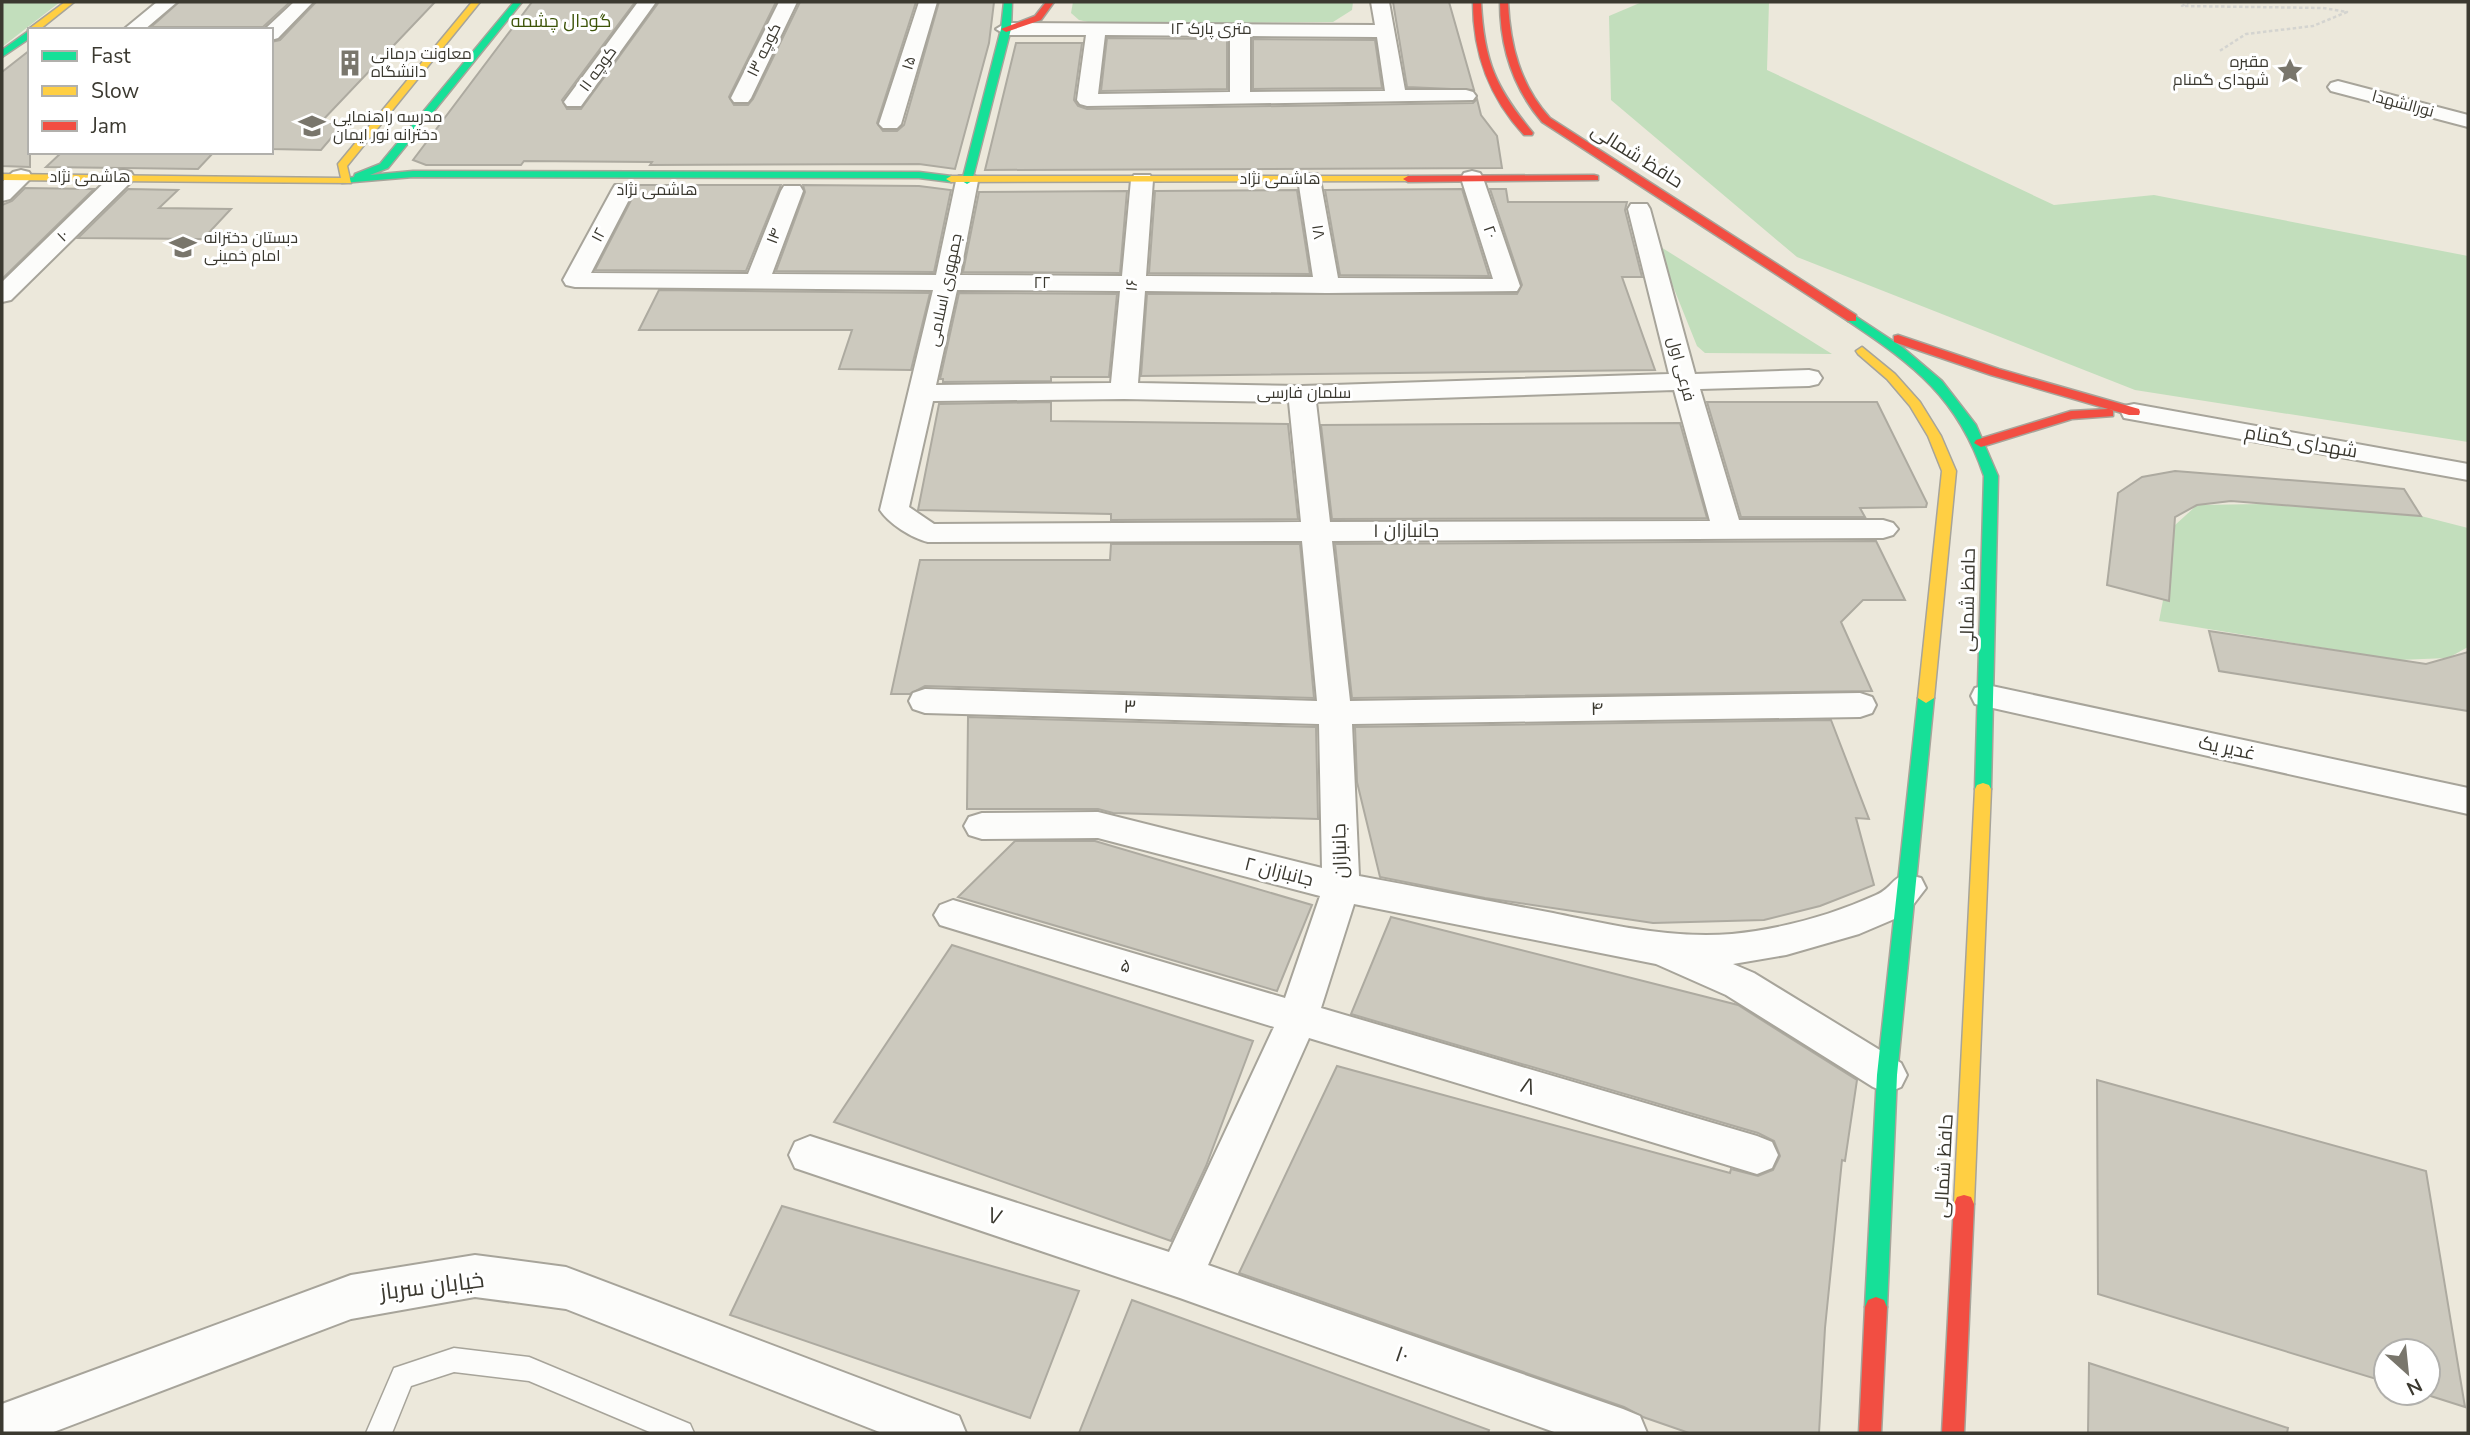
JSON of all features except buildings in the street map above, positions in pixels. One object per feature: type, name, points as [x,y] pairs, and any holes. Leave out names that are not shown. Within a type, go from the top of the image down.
[{"type":"main road","points":[[36,28],[70,2]]},
{"type":"main road","points":[[476,2],[342,166],[347,181],[384,166],[518,2]]},
{"type":"main road","name":"جمهوری اسلامی","points":[[967,181],[1006,29],[1008,2]]},
{"type":"main road","points":[[1006,29],[1025,25],[1039,18],[1048,10],[1050,2]]},
{"type":"main road","points":[[1477,2],[1476,17],[1480,37],[1495,89],[1507,112],[1539,142]]},
{"type":"main road","name":"حافظ شمالی","points":[[1504,2],[1503,18],[1507,37],[1524,88],[1535,109],[1556,129],[1902,350],[1933,379],[1959,410],[1981,443],[1991,476],[1987,696],[1952,1433]]},
{"type":"main road","points":[[2,54],[28,34]]},
{"type":"main road","name":"هاشمی نژاد","points":[[11,177],[347,181],[440,174],[919,175],[967,181],[1472,178],[1599,181],[1571,163]]},
{"type":"main road","name":"هاشمی نژاد","points":[[347,181],[403,190],[792,191],[912,191],[967,181]]},
{"type":"main road","points":[[1633,205],[1662,224]]},
{"type":"main road","points":[[1865,326],[1995,372],[2134,412]]},
{"type":"main road","name":"حافظ شمالی","points":[[1849,342],[1899,383],[1922,412],[1941,442],[1949,471],[1887,1075],[1870,1433]]},
{"type":"main road","points":[[1981,443],[2071,415],[2134,412]]},
{"type":"street","points":[[135,28],[168,2]]},
{"type":"street","points":[[273,32],[304,2]]},
{"type":"street","name":"کوچه ۱۱","points":[[574,102],[647,2]]},
{"type":"street","name":"کوچه ۱۳","points":[[741,98],[788,2]]},
{"type":"street","name":"۱۵","points":[[890,124],[928,2]]},
{"type":"street","points":[[1380,2],[1387,30],[1396,96]]},
{"type":"street","name":"۱۲ متری پارک","points":[[1006,29],[1387,30]]},
{"type":"street","points":[[1240,29],[1240,97]]},
{"type":"street","points":[[1096,30],[1087,100],[1466,96]]},
{"type":"street","name":"نورالشهدا","points":[[2337,87],[2468,121]]},
{"type":"street","points":[[2,194],[11,177]]},
{"type":"street","name":"۱۰","points":[[2,295],[123,177]]},
{"type":"street","name":"۲۰","points":[[1472,178],[1508,286]]},
{"type":"street","name":"۱۸","points":[[1309,179],[1327,286]]},
{"type":"street","name":"۱۶","points":[[1124,391],[1142,180]]},
{"type":"street","name":"جمهوری اسلامی","points":[[928,533],[894,510],[947,282],[967,181]]},
{"type":"street","name":"۱۲","points":[[575,280],[623,190]]},
{"type":"street","name":"۱۴","points":[[757,282],[792,191]]},
{"type":"street","name":"فرعی اول","points":[[1633,205],[1727,528]]},
{"type":"street","name":"۲۲","points":[[575,280],[1508,286]]},
{"type":"street","name":"سلمان فارسی","points":[[922,393],[1124,391],[1302,394],[1809,378]]},
{"type":"street","name":"جانبازان","points":[[1180,1277],[1299,1016],[1341,887],[1335,713],[1302,394]]},
{"type":"street","name":"شهدای گمنام","points":[[2134,412],[2468,472]]},
{"type":"street","name":"جانبازان ۱","points":[[928,533],[1727,528],[1883,530]]},
{"type":"street","name":"غدیر یک","points":[[1987,696],[2468,801]]},
{"type":"street","name":"۳","points":[[925,701],[1335,713]]},
{"type":"street","name":"۴","points":[[1335,713],[1860,705]]},
{"type":"street","name":"جانبازان ۲","points":[[982,826],[1098,825],[1341,887],[1659,949]]},
{"type":"street","points":[[1659,949],[1732,949],[1786,940],[1846,923],[1892,904],[1908,888]]},
{"type":"street","name":"۵","points":[[953,915],[1299,1016]]},
{"type":"street","points":[[1659,949],[1741,984],[1887,1075]]},
{"type":"street","name":"۸","points":[[1299,1016],[1757,1155]]},
{"type":"street","name":"۷","points":[[810,1155],[1180,1277]]},
{"type":"street","name":"خیابان سرباز","points":[[2,1429],[351,1297],[475,1276],[566,1288],[942,1433]]},
{"type":"street","name":"۱۰","points":[[1180,1277],[1623,1433]]},
{"type":"lane","points":[[379,1433],[403,1377],[454,1360],[530,1369],[681,1433]]},
{"type":"path","points":[[2190,2],[2182,6],[2323,8],[2347,12],[2330,21],[2302,28],[2254,31],[2227,43],[2218,52]]},
{"type":"green space","points":[[4,2],[60,2],[2,47]]},
{"type":"green space","points":[[1073,2],[1353,2],[1352,10],[1333,22],[1097,24],[1079,20],[1071,13]]},
{"type":"green space","points":[[1642,2],[1769,2],[1767,70],[2054,205],[2154,195],[2468,256],[2468,442],[2135,390],[1797,257],[1611,100],[1609,16]]},
{"type":"green space","points":[[1656,244],[1832,354],[1705,353],[1697,346]]},
{"type":"green space","points":[[2264,504],[2421,516],[2468,528],[2468,647],[2448,658],[2398,660],[2159,621],[2172,554],[2174,526],[2197,505]]},
{"type":"traffic: fast","points":[[359,176],[384,166],[518,2]]},
{"type":"traffic: fast","points":[[967,181],[1006,29],[1008,2]]},
{"type":"traffic: fast","points":[[2,54],[28,34]]},
{"type":"traffic: fast","points":[[346,181],[413,174],[919,175],[951,179]]},
{"type":"traffic: fast","points":[[1852,318],[1918,366],[1954,403],[1982,449],[1991,476],[1983,789]]},
{"type":"traffic: fast","points":[[1876,1307],[1887,1075],[1926,698]]},
{"type":"traffic: slow","points":[[36,28],[70,2]]},
{"type":"traffic: slow","points":[[347,181],[342,166],[476,2]]},
{"type":"traffic: slow","points":[[2,177],[346,181]]},
{"type":"traffic: slow","points":[[951,179],[1408,179]]},
{"type":"traffic: slow","points":[[1862,351],[1891,376],[1926,419],[1949,471],[1926,698]]},
{"type":"traffic: slow","points":[[1964,1204],[1983,789]]},
{"type":"traffic: jam","points":[[1006,29],[1038,18],[1050,2]]},
{"type":"traffic: jam","points":[[1477,2],[1480,39],[1489,73],[1504,105],[1528,133]]},
{"type":"traffic: jam","points":[[1504,2],[1506,34],[1514,66],[1527,95],[1546,120],[1852,318]]},
{"type":"traffic: jam","points":[[1408,179],[1594,178]]},
{"type":"traffic: jam","points":[[1898,339],[1995,372],[2134,412]]},
{"type":"traffic: jam","points":[[1981,443],[2071,415],[2108,413]]},
{"type":"traffic: jam","points":[[1953,1433],[1964,1204]]},
{"type":"traffic: jam","points":[[1870,1433],[1876,1307]]},
{"type":"place","name":"معاونت درمانی دانشگاه","points":[[350,63]]},
{"type":"place","name":"مقبره شهدای گمنام","points":[[2290,71]]},
{"type":"place","name":"مدرسه راهنمایی دخترانه نور ایمان","points":[[312,126]]},
{"type":"place","name":"دبستان دخترانه امام خمینی","points":[[183,247]]},
{"type":"district","name":"گودال چشمه","points":[[561,21]]}]
